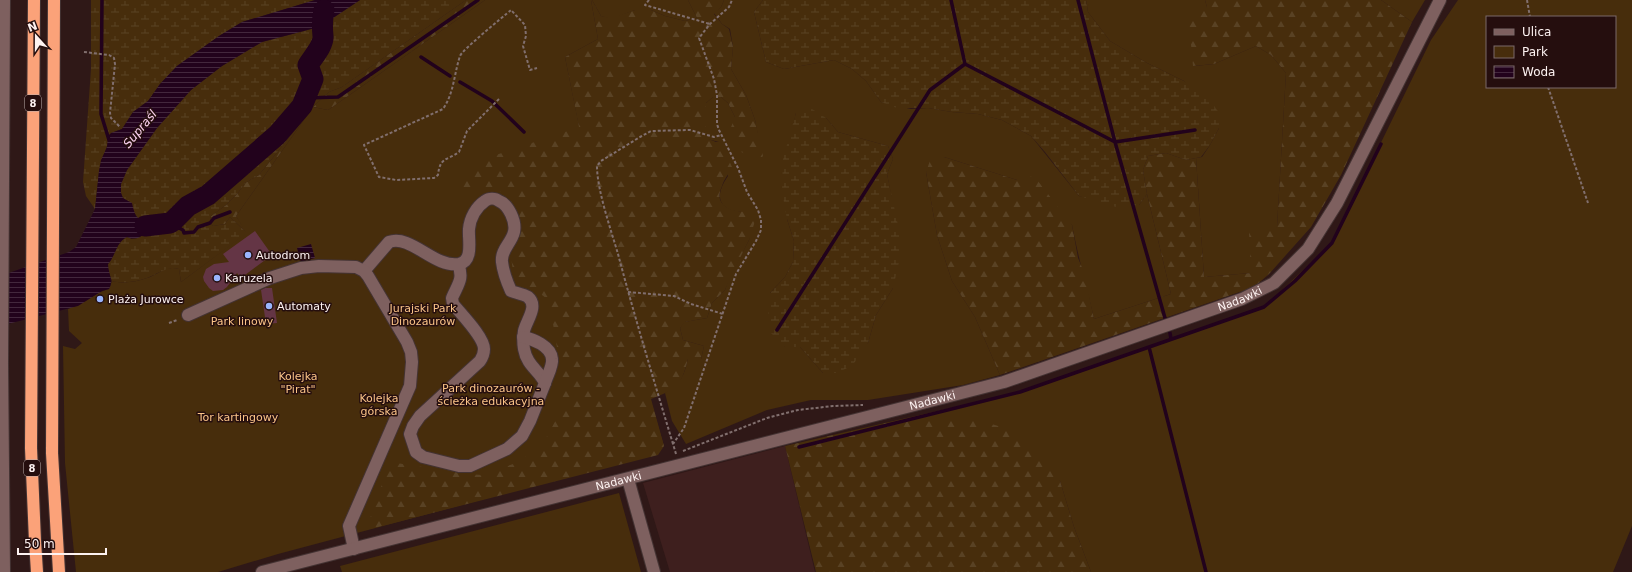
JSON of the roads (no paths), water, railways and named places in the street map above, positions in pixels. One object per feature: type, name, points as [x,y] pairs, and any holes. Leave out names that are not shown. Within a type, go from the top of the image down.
[{"type":"highway","name":"8","points":[[34,0],[31,448],[34,541],[37,572]]},
{"type":"highway","name":"8","points":[[54,0],[51,360],[52,453],[59,572]]},
{"type":"street","points":[[4,0],[1,405],[4,572]]},
{"type":"street","name":"Nadawki","points":[[262,572],[1004,382],[1242,299],[1274,283],[1308,249],[1337,203],[1440,0]]},
{"type":"street","points":[[364,271],[389,242],[398,240],[437,260],[452,264],[461,264],[465,261],[469,253],[469,229],[471,218],[486,199],[492,198],[499,201],[507,206],[514,223],[514,235],[502,255],[502,262],[507,283],[511,291],[526,296],[531,300],[533,305],[524,329],[524,350],[528,363],[545,383]]},
{"type":"street","points":[[458,264],[461,276],[452,298],[453,304],[481,340],[484,348],[480,361],[420,416],[413,426],[410,434],[416,452],[423,457],[452,464],[470,466],[507,449],[522,436],[530,421],[545,383],[552,359],[550,353],[545,347],[533,339],[523,337]]},
{"type":"street","points":[[188,315],[289,271],[319,266],[356,267],[364,271],[407,342],[411,352],[411,377],[410,386],[395,423],[349,526],[354,549]]},
{"type":"street","points":[[628,479],[654,572]]},
{"type":"water","name":"Supraśl","points":[[315,0],[360,0],[327,22],[322,29],[315,28],[262,42],[222,66],[191,90],[157,128],[127,170],[121,184],[121,193],[123,198],[132,203],[136,216],[147,221],[171,219],[174,222],[174,226],[151,230],[135,239],[127,237],[123,239],[118,245],[108,264],[111,280],[109,289],[102,291],[78,306],[0,326],[0,276],[69,252],[76,247],[95,209],[99,171],[101,160],[107,147],[108,136],[111,133],[122,129],[133,112],[148,101],[160,84],[177,66],[219,36],[242,22]]},
{"type":"water","points":[[311,244],[315,258],[301,262],[297,248]]},
{"type":"waterway","points":[[102,0],[101,114],[109,140]]},
{"type":"waterway","points":[[305,98],[338,97],[478,0]]},
{"type":"waterway","points":[[777,330],[930,90],[965,64],[951,0]]},
{"type":"waterway","points":[[1078,0],[1115,142],[1165,318]]},
{"type":"waterway","points":[[145,226],[170,223],[188,206],[208,195],[277,135],[302,106],[313,79],[308,65],[323,40],[322,23],[324,10]]},
{"type":"waterway","points":[[421,57],[450,76]]},
{"type":"waterway","points":[[965,64],[1115,142],[1195,130]]},
{"type":"waterway","points":[[460,82],[492,101],[524,132]]},
{"type":"waterway","points":[[799,447],[1020,392],[1264,307],[1295,281],[1332,243],[1381,144]]},
{"type":"waterway","points":[[171,224],[183,230],[184,233],[194,232],[198,227],[210,223],[214,218],[230,212]]},
{"type":"waterway","points":[[1170,333],[1171,339]]},
{"type":"waterway","points":[[1149,347],[1206,572]]},
{"type":"place","name":"Autodrom","points":[[248,255]]},
{"type":"place","name":"Karuzela","points":[[217,278]]},
{"type":"place","name":"Plaża Jurowce","points":[[100,299]]},
{"type":"place","name":"Automaty","points":[[269,306]]},
{"type":"park label","name":"Jurajski Park Dinozaurów","points":[[423,314]]},
{"type":"park label","name":"Park linowy","points":[[242,321]]},
{"type":"park label","name":"Kolejka \"Pirat\"","points":[[298,382]]},
{"type":"park label","name":"Park dinozaurów - ścieżka edukacyjna","points":[[491,394]]},
{"type":"park label","name":"Kolejka górska","points":[[379,404]]},
{"type":"park label","name":"Tor kartingowy","points":[[238,417]]}]
